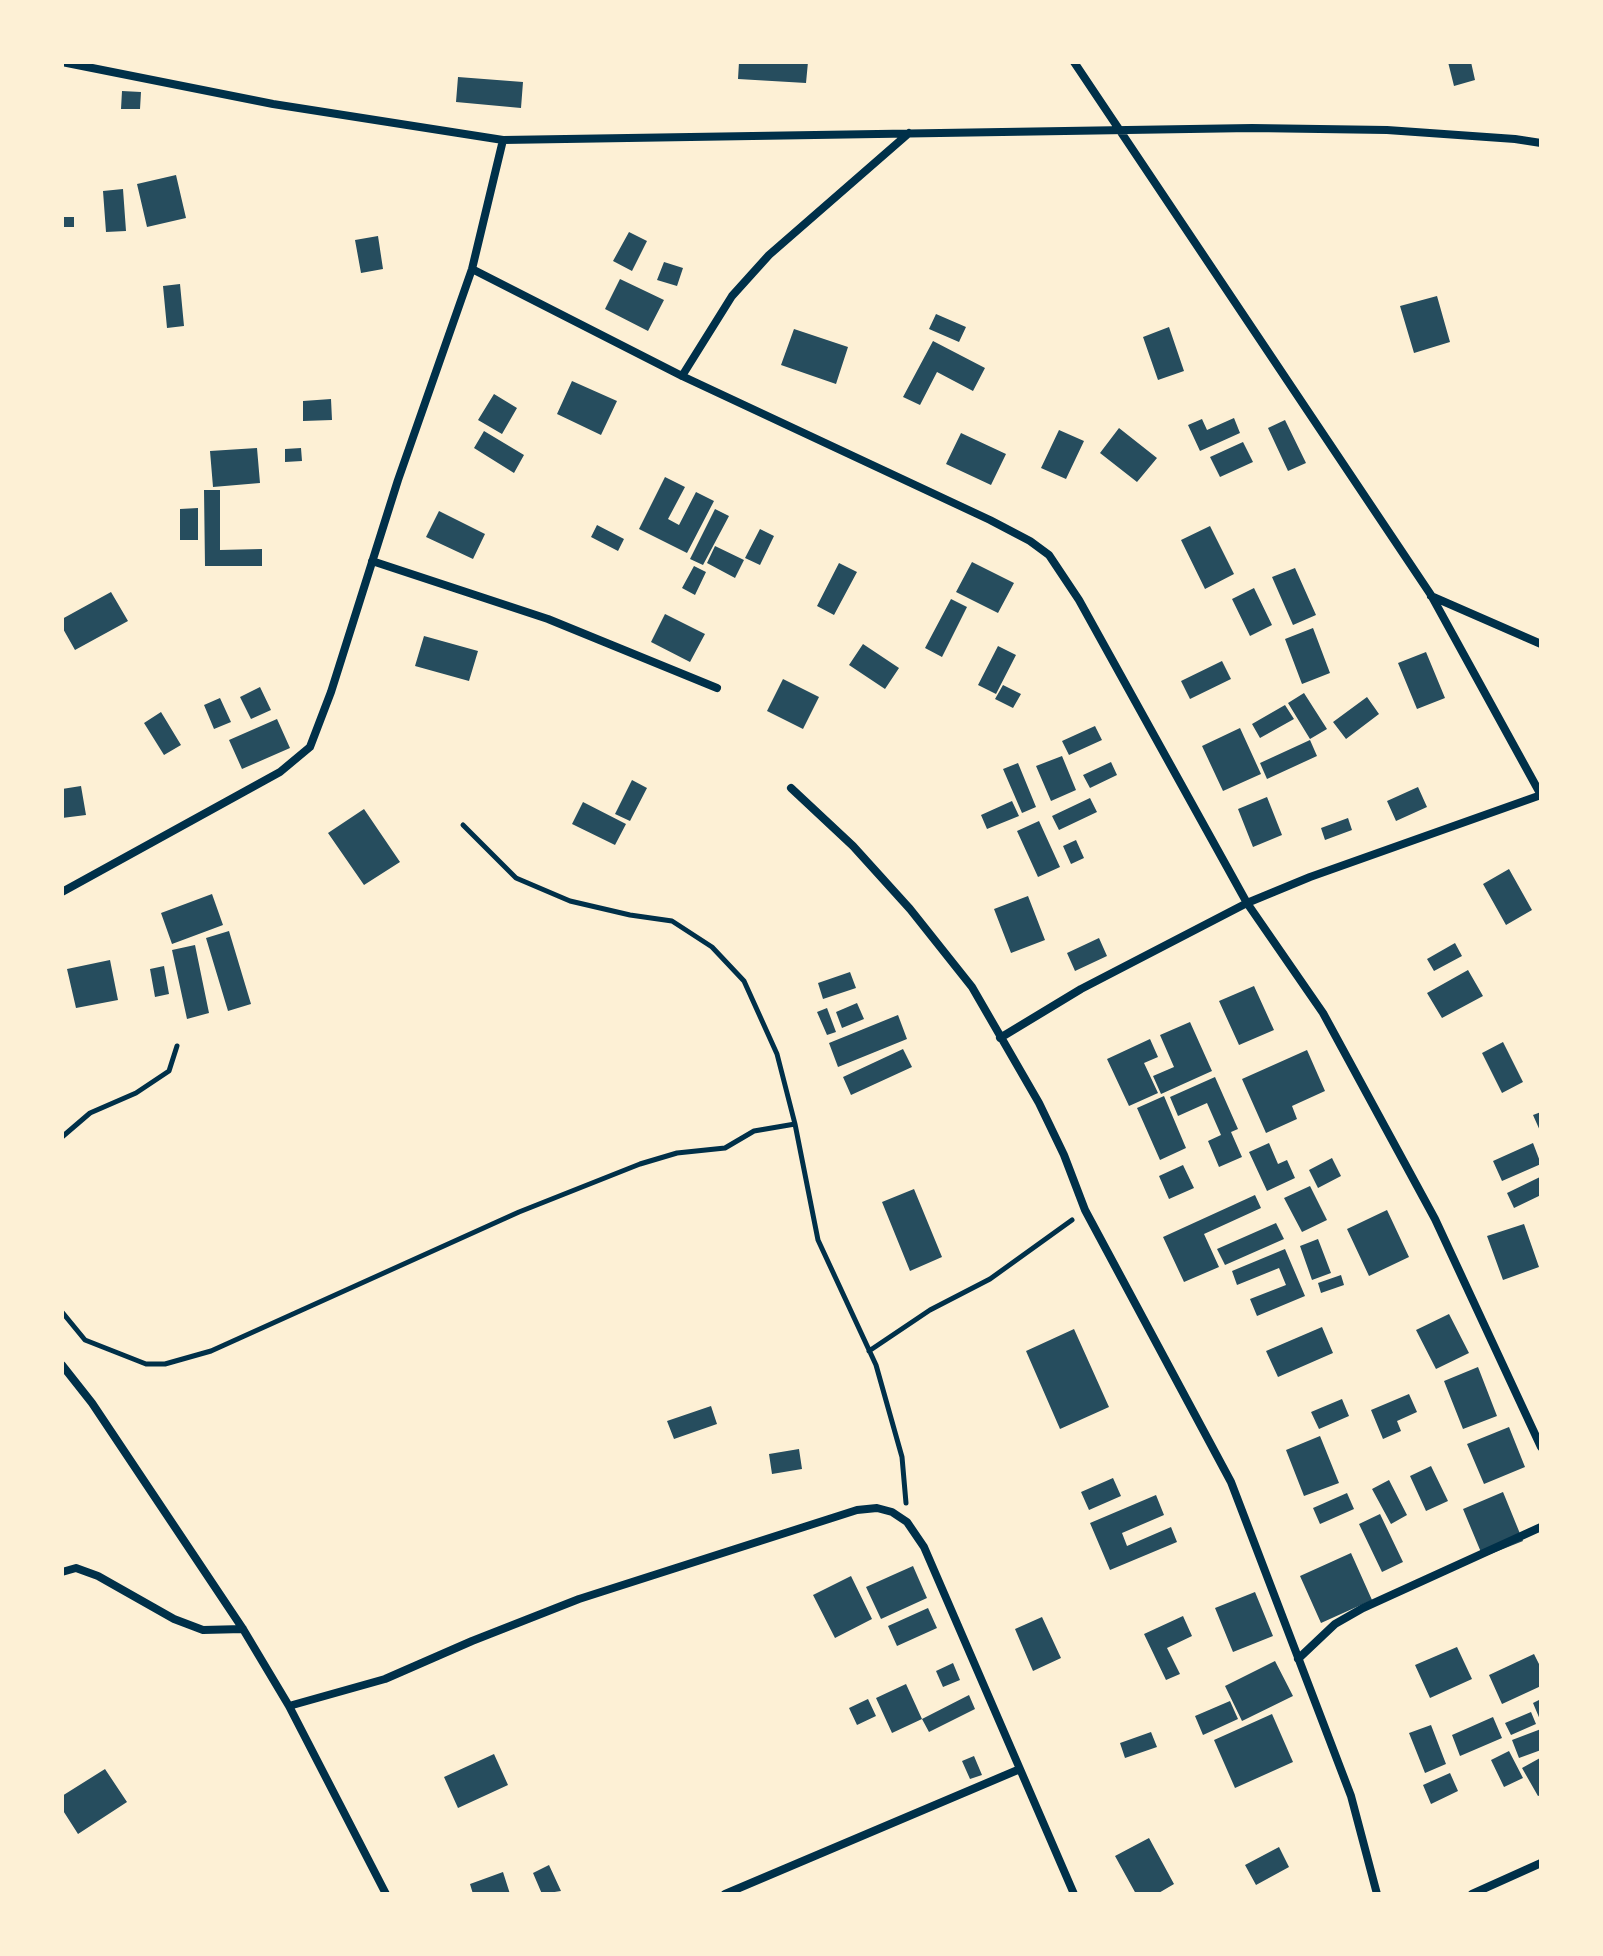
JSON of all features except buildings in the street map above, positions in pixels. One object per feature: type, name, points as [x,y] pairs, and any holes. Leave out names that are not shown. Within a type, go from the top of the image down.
[{"type":"street","points":[[62,62],[273,104],[503,140],[1117,130],[1387,130],[1541,143]]},
{"type":"street","points":[[1000,1038],[1081,989],[1247,903],[1310,877],[1541,795],[1431,595],[1074,62]]},
{"type":"street","points":[[682,376],[732,296],[769,255],[909,133]]},
{"type":"street","points":[[62,892],[280,772],[310,747],[472,269],[503,140]]},
{"type":"street","points":[[472,269],[682,376],[990,520],[1049,555],[1079,600],[1247,903],[1323,1013],[1435,1219],[1541,1447]]},
{"type":"street","points":[[372,561],[548,619],[717,688]]},
{"type":"street","points":[[1431,595],[1541,644]]},
{"type":"street","points":[[791,788],[853,846],[910,909],[972,987],[1039,1103],[1064,1155],[1085,1210],[1231,1482],[1351,1796],[1377,1894]]},
{"type":"street","points":[[62,1365],[92,1403],[243,1629],[289,1706],[386,1894]]},
{"type":"street","points":[[289,1706],[385,1679],[579,1599],[857,1510],[877,1508],[892,1512],[907,1522],[924,1547],[1074,1894]]},
{"type":"street","points":[[1298,1659],[1335,1624],[1363,1608],[1541,1527]]},
{"type":"street","points":[[62,1572],[76,1568],[98,1576],[174,1619],[203,1630],[243,1629]]},
{"type":"street","points":[[725,1894],[1020,1769]]},
{"type":"street","points":[[1472,1894],[1541,1863]]},
{"type":"path","points":[[463,825],[516,878],[570,901],[672,921],[712,947],[744,981],[777,1054],[795,1124],[818,1240],[876,1365],[902,1457],[907,1522]]},
{"type":"path","points":[[62,1137],[90,1113],[136,1093],[169,1071],[177,1046]]},
{"type":"path","points":[[62,1312],[85,1340],[146,1364],[165,1364],[211,1351],[505,1218],[640,1164],[677,1153],[725,1148],[754,1131],[795,1124]]},
{"type":"path","points":[[869,1351],[930,1310],[990,1279],[1085,1210]]}]
